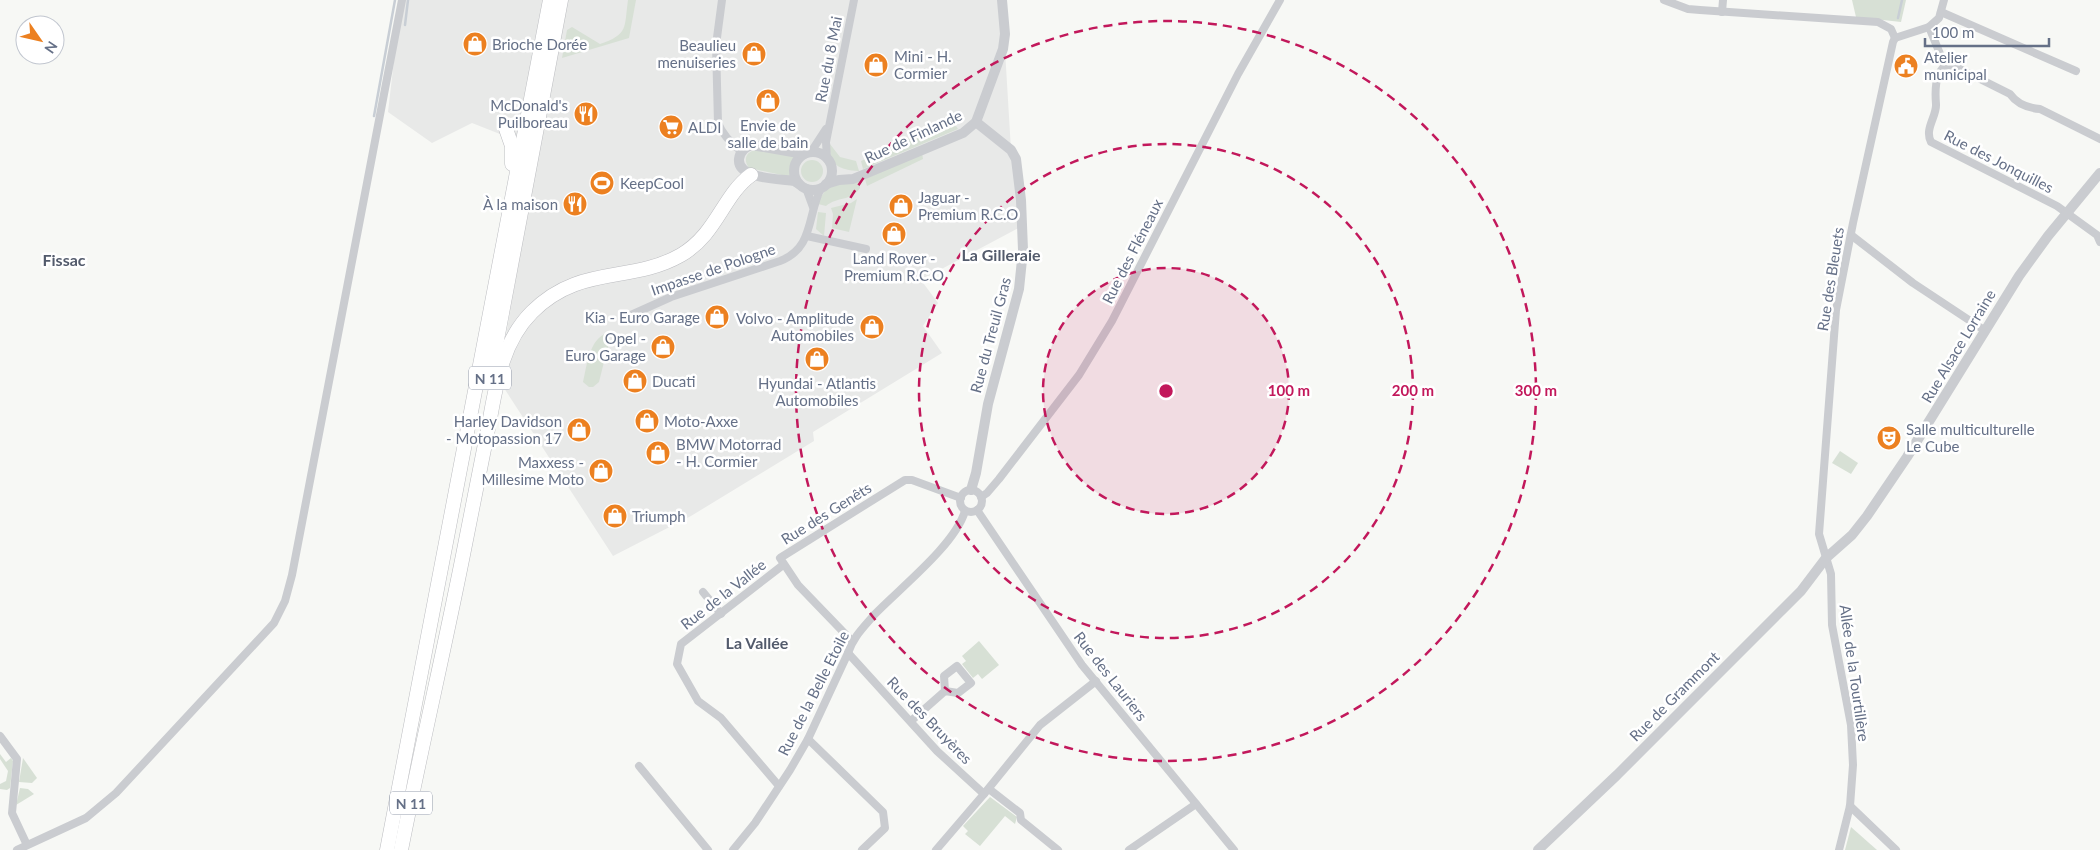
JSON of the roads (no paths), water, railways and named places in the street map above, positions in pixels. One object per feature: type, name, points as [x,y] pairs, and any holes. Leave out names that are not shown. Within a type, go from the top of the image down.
[{"type":"highway","name":"N 11","points":[[387,850],[550,0]]},
{"type":"highway","name":"N 11","points":[[402,850],[561,0]]},
{"type":"highway","points":[[505,126],[512,151],[513,192]]},
{"type":"highway","points":[[420,756],[456,590],[498,378],[514,334],[536,308],[566,287],[590,278],[655,266],[669,261],[691,248],[714,224],[740,185],[751,175]]},
{"type":"street","points":[[17,850],[86,818],[116,793],[258,642],[280,612],[292,576],[402,0]]},
{"type":"street","points":[[722,0],[716,30],[718,123],[730,142],[742,152]]},
{"type":"street","name":"Rue du 8 Mai","points":[[829,163],[826,142],[854,0]]},
{"type":"street","points":[[976,122],[1003,49],[1005,34],[1002,0]]},
{"type":"street","name":"Rue des Fléneaux","points":[[981,497],[995,484],[1078,375],[1112,321],[1238,74],[1280,0]]},
{"type":"street","points":[[1664,0],[1688,9],[1878,22],[1888,26],[1895,38],[1929,27],[1936,22],[1944,0]]},
{"type":"street","points":[[1722,12],[1723,0]]},
{"type":"street","points":[[1941,12],[2076,71]]},
{"type":"street","points":[[1929,27],[1945,66],[1954,66],[2010,94],[2015,101],[2031,108],[2040,109],[2100,139]]},
{"type":"street","name":"Rue des Bleuets","points":[[1826,558],[1819,534],[1836,310],[1850,235],[1895,38]]},
{"type":"street","name":"Rue des Jonquilles","points":[[1945,66],[1940,70],[1934,98],[1936,104],[1929,133],[1931,142],[2057,206],[2067,213]]},
{"type":"street","name":"Rue de Finlande","points":[[824,186],[839,180],[851,180],[862,176],[963,133],[976,122]]},
{"type":"street","name":"Rue du Treuil Gras","points":[[972,490],[988,404],[1019,289],[1023,250],[1021,200],[1016,159],[1011,150],[976,122]]},
{"type":"street","points":[[813,208],[794,174],[794,166],[808,153],[830,123]]},
{"type":"street","points":[[755,145],[795,154],[808,153],[819,153],[829,163],[831,176],[824,186],[816,190],[802,186],[794,181],[751,175],[744,172],[740,165],[739,157],[747,147],[755,145]]},
{"type":"street","name":"Rue de Finlande","points":[[829,163],[842,173],[862,176]]},
{"type":"street","name":"Rue Alsace Lorraine","points":[[1826,558],[1852,535],[1883,493],[2018,276],[2100,173]]},
{"type":"street","name":"Impasse de Pologne","points":[[622,319],[628,314],[670,296],[784,260],[796,252],[807,236],[813,208],[824,186]]},
{"type":"street","points":[[2067,213],[2096,235],[2100,242]]},
{"type":"street","points":[[1850,235],[1913,283],[1984,330]]},
{"type":"street","points":[[807,236],[866,249]]},
{"type":"street","name":"Rue des Genêts","points":[[852,641],[798,586],[780,558],[902,481],[912,480],[960,498]]},
{"type":"street","points":[[972,490],[981,497],[981,506],[977,510],[971,512],[961,506],[960,498],[966,491],[972,490]]},
{"type":"street","name":"Rue de la Belle Etoile","points":[[733,850],[755,823],[808,738],[852,641],[953,534],[965,510]]},
{"type":"street","name":"Rue des Lauriers","points":[[977,510],[1082,665],[1234,850]]},
{"type":"street","name":"Allée de la Tourtillère","points":[[1826,558],[1832,574],[1832,625],[1851,725],[1853,765],[1850,806],[1839,850]]},
{"type":"street","name":"Rue de Grammont","points":[[1538,850],[1611,781],[1794,598],[1826,558]]},
{"type":"street","name":"Rue de la Vallée","points":[[779,786],[721,718],[698,701],[676,664],[681,644],[783,565]]},
{"type":"street","points":[[703,592],[720,614]]},
{"type":"street","name":"Rue des Bruyères","points":[[848,653],[937,751],[987,791],[1020,813],[1021,820],[1058,850]]},
{"type":"street","points":[[936,850],[1040,725],[1096,682]]},
{"type":"street","points":[[911,721],[946,691]]},
{"type":"street","points":[[0,736],[17,759],[12,813],[27,846]]},
{"type":"street","points":[[808,738],[883,812],[885,828],[862,850]]},
{"type":"street","points":[[639,766],[708,850]]},
{"type":"street","points":[[1129,850],[1196,804]]},
{"type":"street","points":[[1850,806],[1896,850]]},
{"type":"waterway","points":[[374,116],[395,0]]},
{"type":"waterway","points":[[405,25],[408,0]]},
{"type":"waterway","points":[[1898,18],[1902,0]]},
{"type":"place","name":"Brioche Dorée","points":[[475,44]]},
{"type":"place","name":"Beaulieu menuiseries","points":[[754,54]]},
{"type":"place","name":"Mini - H. Cormier","points":[[876,65]]},
{"type":"place","name":"Atelier municipal","points":[[1906,66]]},
{"type":"place","name":"Envie de salle de bain","points":[[768,101]]},
{"type":"place","name":"McDonald's Puilboreau","points":[[586,114]]},
{"type":"place","name":"ALDI","points":[[671,127]]},
{"type":"place","name":"KeepCool","points":[[602,183]]},
{"type":"place","name":"À la maison","points":[[575,204]]},
{"type":"place","name":"Jaguar - Premium R.C.O","points":[[901,206]]},
{"type":"place","name":"Land Rover - Premium R.C.O","points":[[894,234]]},
{"type":"place","name":"Kia - Euro Garage","points":[[717,317]]},
{"type":"place","name":"Volvo - Amplitude Automobiles","points":[[872,327]]},
{"type":"place","name":"Opel - Euro Garage","points":[[663,347]]},
{"type":"place","name":"Hyundai - Atlantis Automobiles","points":[[817,359]]},
{"type":"place","name":"Ducati","points":[[635,381]]},
{"type":"place","name":"Moto-Axxe","points":[[647,421]]},
{"type":"place","name":"Harley Davidson - Motopassion 17","points":[[579,430]]},
{"type":"place","name":"Salle multiculturelle Le Cube","points":[[1889,438]]},
{"type":"place","name":"BMW Motorrad - H. Cormier","points":[[658,453]]},
{"type":"place","name":"Maxxess - Millesime Moto","points":[[601,471]]},
{"type":"place","name":"Triumph","points":[[615,516]]},
{"type":"district","name":"La Gilleraie","points":[[1001,254]]},
{"type":"district","name":"Fissac","points":[[64,259]]},
{"type":"district","name":"La Vallée","points":[[757,642]]}]
